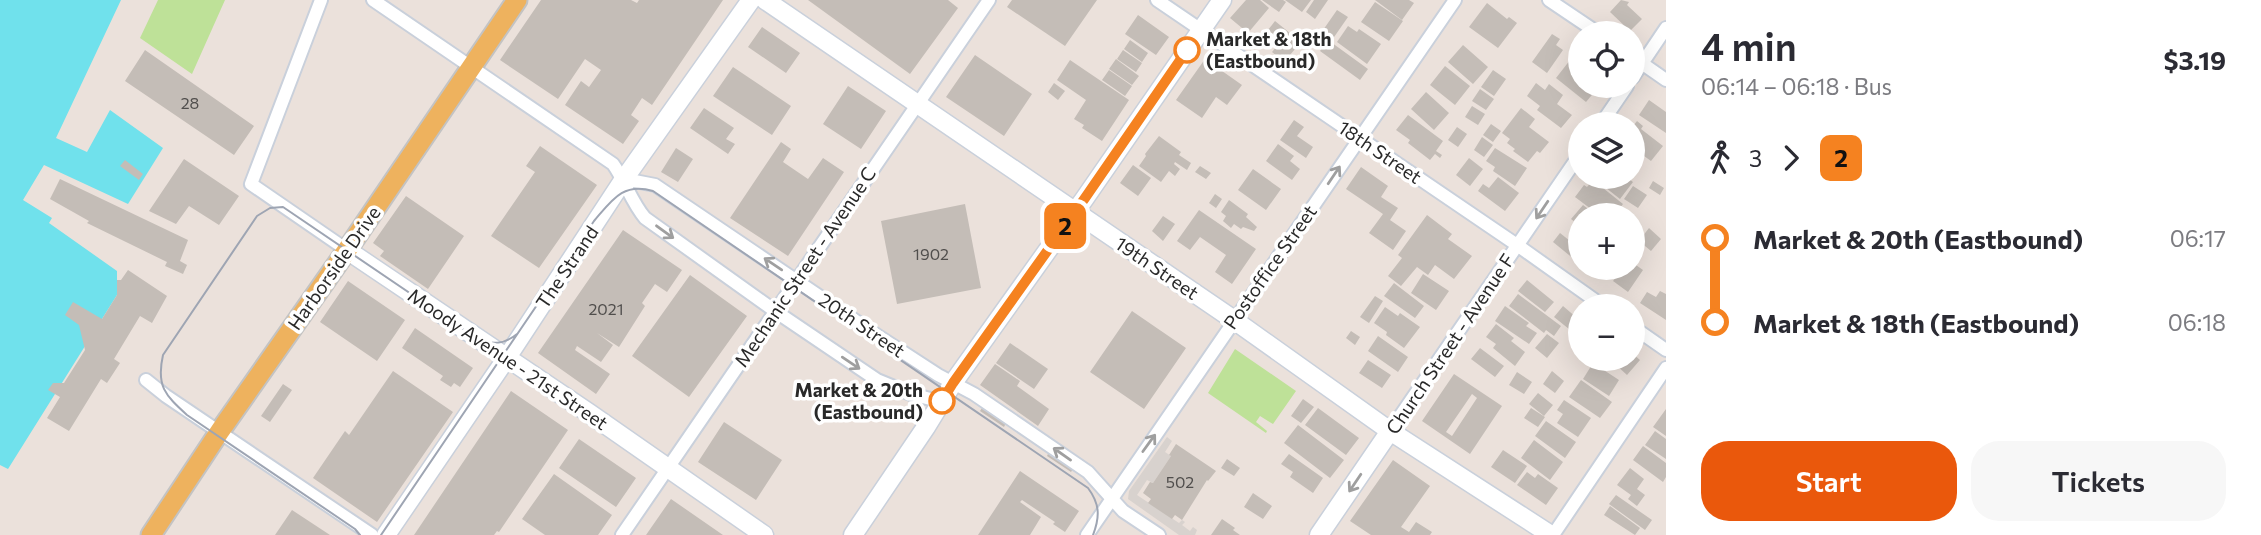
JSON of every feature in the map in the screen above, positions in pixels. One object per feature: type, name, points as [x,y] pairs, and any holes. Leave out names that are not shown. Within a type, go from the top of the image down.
[{"type":"main road","name":"Harborside Drive","points":[[151,535],[517,0]]},
{"type":"street","name":"Moody Avenue - 21st Street","points":[[321,0],[251,184],[764,535]]},
{"type":"street","name":"20th Street","points":[[373,0],[613,164],[645,218],[775,311],[877,380],[911,394],[942,402]]},
{"type":"street","name":"The Strand","points":[[386,535],[624,179],[751,0]]},
{"type":"street","name":"19th Street","points":[[765,0],[1234,320],[1390,431],[1552,535]]},
{"type":"street","name":"Mechanic Street - Avenue C","points":[[622,535],[989,0]]},
{"type":"street","name":"18th Street","points":[[1157,0],[1586,294]]},
{"type":"street","points":[[853,535],[953,383],[1222,0]]},
{"type":"street","name":"Postoffice Street","points":[[1087,535],[1455,0]]},
{"type":"street","points":[[1549,0],[1580,21]]},
{"type":"street","points":[[1645,52],[1666,28]]},
{"type":"street","points":[[1645,66],[1666,80]]},
{"type":"street","name":"Church Street - Avenue F","points":[[1319,535],[1568,171]]},
{"type":"street","name":"20th Street","points":[[624,179],[655,185],[877,336],[974,394],[1088,472],[1111,500],[1159,535]]},
{"type":"street","points":[[1645,335],[1666,350]]},
{"type":"street","points":[[1552,535],[1666,368]]},
{"type":"street","points":[[146,380],[372,535]]},
{"type":"green space","points":[[158,0],[225,0],[192,74],[140,38]]},
{"type":"green space","points":[[1235,349],[1296,391],[1273,424],[1260,416],[1256,422],[1266,433],[1208,393]]},
{"type":"shaded area","points":[[1167,437],[1172,441],[1165,452],[1171,456],[1153,483],[1147,480],[1137,495],[1179,523],[1182,520],[1185,522],[1182,525],[1190,531],[1193,527],[1197,530],[1195,535],[1179,535],[1128,499],[1129,491]]},
{"type":"water","points":[[0,0],[121,0],[56,138],[87,152],[110,110],[163,148],[128,204],[44,165],[23,200],[52,218],[49,223],[117,271],[117,295],[8,469],[0,465]]},
{"type":"building","points":[[541,0],[631,0],[637,3],[639,0],[723,0],[652,105],[642,98],[631,115],[639,121],[623,144],[565,105],[581,81],[589,87],[601,70],[585,59],[558,99],[500,60]]},
{"type":"building","points":[[808,0],[948,0],[958,8],[910,74]]},
{"type":"building","points":[[1012,0],[1097,0],[1065,46],[1007,7]]},
{"type":"building","points":[[1246,0],[1260,0],[1269,8],[1248,33],[1230,18]]},
{"type":"building","points":[[1262,0],[1283,0],[1286,2],[1279,12]]},
{"type":"building","points":[[1285,0],[1311,0],[1302,12]]},
{"type":"building","points":[[1314,0],[1328,0],[1315,19],[1306,12]]},
{"type":"building","points":[[1375,0],[1409,0],[1414,3],[1402,20]]},
{"type":"building","points":[[1621,0],[1629,2],[1627,5],[1642,19],[1619,21],[1610,12]]},
{"type":"building","points":[[1375,2],[1403,21],[1389,41],[1361,22]]},
{"type":"building","points":[[1487,3],[1507,19],[1509,17],[1517,23],[1498,48],[1469,27]]},
{"type":"building","points":[[1337,10],[1348,17],[1332,40],[1321,33]]},
{"type":"building","points":[[1138,15],[1169,37],[1156,55],[1125,34]]},
{"type":"building","points":[[1275,21],[1301,42],[1284,62],[1272,52],[1281,41],[1268,30]]},
{"type":"building","points":[[1348,26],[1357,32],[1359,29],[1381,44],[1367,64],[1337,42]]},
{"type":"building","points":[[762,27],[800,53],[786,73],[748,47]]},
{"type":"building","points":[[1552,34],[1560,39],[1556,45],[1563,50],[1547,73],[1532,62]]},
{"type":"building","points":[[1130,40],[1148,53],[1142,62],[1124,49]]},
{"type":"building","points":[[1328,40],[1368,69],[1360,80],[1320,51]]},
{"type":"building","points":[[1463,45],[1488,67],[1473,84],[1448,62]]},
{"type":"building","points":[[145,50],[254,126],[234,155],[125,81]]},
{"type":"building","points":[[1123,50],[1142,63],[1136,72],[1117,59]]},
{"type":"building","points":[[975,55],[1032,94],[1004,136],[946,97]]},
{"type":"building","points":[[1116,59],[1139,76],[1132,85],[1109,69]]},
{"type":"building","points":[[1205,59],[1242,85],[1227,105],[1216,97],[1202,118],[1176,100]]},
{"type":"building","points":[[1070,60],[1129,100],[1102,141],[1082,128],[1084,125],[1074,119],[1086,100],[1057,80]]},
{"type":"building","points":[[1568,63],[1568,88],[1556,78]]},
{"type":"building","points":[[1445,66],[1470,86],[1455,105],[1430,85]]},
{"type":"building","points":[[733,67],[791,106],[772,135],[713,96]]},
{"type":"building","points":[[1109,70],[1132,86],[1125,96],[1102,80]]},
{"type":"building","points":[[1493,70],[1506,79],[1494,96],[1481,87]]},
{"type":"building","points":[[1054,83],[1065,91],[1058,100],[1048,92]]},
{"type":"building","points":[[1536,83],[1545,90],[1549,84],[1563,95],[1557,104],[1568,112],[1568,120],[1561,128],[1537,110],[1540,106],[1527,96]]},
{"type":"building","points":[[848,86],[886,111],[861,149],[823,124]]},
{"type":"building","points":[[1480,89],[1494,99],[1486,110],[1472,101]]},
{"type":"building","points":[[1426,92],[1449,113],[1434,130],[1411,109]]},
{"type":"building","points":[[1649,100],[1666,112],[1666,133],[1645,119],[1645,112],[1641,112]]},
{"type":"building","points":[[1472,106],[1485,114],[1478,125],[1465,117]]},
{"type":"building","points":[[704,108],[734,128],[726,139],[735,144],[728,154],[690,128]]},
{"type":"building","points":[[1521,108],[1535,119],[1529,127],[1549,142],[1528,162],[1513,151],[1515,149],[1507,143],[1510,139],[1502,133]]},
{"type":"building","points":[[1408,115],[1443,141],[1436,151],[1442,155],[1440,158],[1435,154],[1430,160],[1396,130]]},
{"type":"building","points":[[1294,120],[1304,127],[1297,136],[1313,147],[1306,158],[1280,140]]},
{"type":"building","points":[[1491,124],[1501,131],[1493,142],[1483,135]]},
{"type":"building","points":[[1457,127],[1467,134],[1458,147],[1448,140]]},
{"type":"building","points":[[1645,132],[1663,146],[1651,161],[1645,157]]},
{"type":"building","points":[[1159,136],[1191,163],[1187,170],[1175,162],[1180,169],[1175,176],[1169,171],[1161,182],[1139,166]]},
{"type":"building","points":[[1482,137],[1493,145],[1484,157],[1474,150]]},
{"type":"building","points":[[781,142],[791,149],[783,162],[808,179],[823,158],[844,172],[788,256],[730,218]]},
{"type":"building","points":[[1278,144],[1294,156],[1290,161],[1300,169],[1292,180],[1266,161]]},
{"type":"building","points":[[540,146],[597,185],[539,268],[491,236],[535,172],[526,166]]},
{"type":"building","points":[[676,148],[693,159],[678,182],[661,172]]},
{"type":"building","points":[[1495,148],[1527,168],[1515,186],[1493,171],[1495,167],[1486,161]]},
{"type":"building","points":[[1469,158],[1483,169],[1470,186],[1456,175]]},
{"type":"building","points":[[184,159],[239,196],[219,225],[189,206],[176,224],[149,211]]},
{"type":"building","points":[[125,160],[143,174],[139,180],[120,166]]},
{"type":"building","points":[[1133,165],[1151,178],[1138,196],[1120,183]]},
{"type":"building","points":[[1200,166],[1211,173],[1206,179],[1195,172]]},
{"type":"building","points":[[1361,167],[1388,186],[1381,197],[1398,208],[1390,220],[1406,231],[1393,250],[1369,233],[1383,214],[1346,189]]},
{"type":"building","points":[[1253,169],[1281,189],[1266,210],[1238,190]]},
{"type":"building","points":[[1498,177],[1519,193],[1505,211],[1478,191],[1483,184],[1489,188]]},
{"type":"building","points":[[60,179],[188,240],[180,261],[187,265],[183,274],[165,266],[167,262],[87,223],[89,221],[50,199]]},
{"type":"building","points":[[1653,181],[1664,188],[1660,195],[1649,188]]},
{"type":"building","points":[[1581,189],[1604,189],[1622,203],[1583,203],[1575,197]]},
{"type":"building","points":[[1607,189],[1628,189],[1620,199]]},
{"type":"building","points":[[1631,189],[1638,189],[1647,195],[1641,203],[1630,203],[1624,199]]},
{"type":"building","points":[[1215,194],[1222,199],[1216,208],[1209,203]]},
{"type":"building","points":[[406,196],[464,236],[428,289],[380,256],[384,251],[373,243]]},
{"type":"building","points":[[1229,200],[1248,214],[1246,217],[1257,227],[1254,231],[1243,227],[1241,229],[1234,224],[1231,228],[1223,221],[1226,216],[1221,212]]},
{"type":"building","points":[[965,204],[981,288],[897,304],[881,221]]},
{"type":"building","points":[[1199,210],[1256,249],[1232,284],[1215,272],[1226,255],[1200,237],[1190,250],[1177,241]]},
{"type":"building","points":[[1427,215],[1452,234],[1448,239],[1472,256],[1454,279],[1435,265],[1428,275],[1417,267],[1401,286],[1388,276],[1402,258],[1398,255]]},
{"type":"building","points":[[1163,216],[1175,224],[1163,241],[1152,231]]},
{"type":"building","points":[[1649,228],[1661,239],[1651,251],[1645,246],[1645,233]]},
{"type":"building","points":[[623,230],[682,270],[667,292],[655,284],[642,303],[645,306],[619,347],[597,333],[613,345],[601,362],[577,346],[575,350],[610,374],[596,394],[538,353]]},
{"type":"building","points":[[1560,233],[1568,239],[1568,254],[1553,242]]},
{"type":"building","points":[[128,270],[167,296],[152,323],[140,316],[114,359],[120,363],[107,383],[101,379],[69,431],[47,418],[60,397],[48,390],[53,383],[64,383],[85,350],[79,325],[65,315],[73,302],[102,319],[117,295],[117,280],[121,280]]},
{"type":"building","points":[[1423,274],[1449,291],[1436,310],[1411,293]]},
{"type":"building","points":[[690,275],[747,316],[689,397],[632,356]]},
{"type":"building","points":[[1527,280],[1554,302],[1545,312],[1518,291]]},
{"type":"building","points":[[1614,280],[1636,280],[1628,292]]},
{"type":"building","points":[[348,281],[405,320],[377,361],[320,322]]},
{"type":"building","points":[[1394,283],[1424,306],[1415,318],[1384,296]]},
{"type":"building","points":[[1660,291],[1666,294],[1666,320],[1645,306],[1647,292],[1656,297]]},
{"type":"building","points":[[1518,294],[1561,326],[1554,336],[1546,330],[1544,333],[1509,306]]},
{"type":"building","points":[[1375,296],[1383,301],[1369,323],[1360,317]]},
{"type":"building","points":[[1505,306],[1529,323],[1526,326],[1537,333],[1529,344],[1495,321]]},
{"type":"building","points":[[1563,306],[1568,310],[1568,328],[1554,317]]},
{"type":"building","points":[[1385,307],[1398,316],[1400,313],[1420,327],[1404,348],[1374,323]]},
{"type":"building","points":[[1132,311],[1186,348],[1144,409],[1090,372]]},
{"type":"building","points":[[1496,324],[1514,338],[1511,341],[1525,352],[1515,366],[1493,348],[1496,344],[1486,337]]},
{"type":"building","points":[[415,328],[473,368],[460,387],[454,383],[451,387],[440,380],[443,376],[402,348]]},
{"type":"building","points":[[1351,331],[1360,337],[1355,345],[1346,338]]},
{"type":"building","points":[[1547,334],[1559,343],[1547,358],[1535,348]]},
{"type":"building","points":[[1378,336],[1408,357],[1398,372],[1368,351]]},
{"type":"building","points":[[1010,343],[1048,369],[1034,389],[996,363]]},
{"type":"building","points":[[1480,348],[1504,366],[1495,377],[1471,359]]},
{"type":"building","points":[[1368,360],[1391,375],[1382,388],[1359,373]]},
{"type":"building","points":[[995,364],[1020,381],[1017,386],[1049,409],[1038,426],[980,385]]},
{"type":"building","points":[[393,371],[453,412],[377,522],[313,478],[345,431],[349,435]]},
{"type":"building","points":[[1552,371],[1564,381],[1555,393],[1543,384]]},
{"type":"building","points":[[1588,371],[1605,371],[1619,380],[1609,396],[1583,379]]},
{"type":"building","points":[[1517,372],[1532,382],[1524,394],[1509,385]]},
{"type":"building","points":[[1454,374],[1502,406],[1470,454],[1422,421]],"holes":[[[1472,394],[1477,398],[1452,436],[1446,432]]]},
{"type":"building","points":[[1581,380],[1612,402],[1600,418],[1569,397]]},
{"type":"building","points":[[283,384],[292,390],[270,422],[261,416]]},
{"type":"building","points":[[511,391],[568,430],[499,532],[494,535],[414,535]]},
{"type":"building","points":[[1538,393],[1553,405],[1544,416],[1529,404]]},
{"type":"building","points":[[1303,399],[1314,407],[1301,423],[1291,416]]},
{"type":"building","points":[[1564,400],[1591,418],[1578,437],[1557,423],[1563,414],[1557,410]]},
{"type":"building","points":[[982,408],[1006,423],[1004,427],[980,411]]},
{"type":"building","points":[[1318,408],[1359,438],[1346,455],[1305,425]]},
{"type":"building","points":[[1531,408],[1545,417],[1538,427],[1524,418]]},
{"type":"building","points":[[1666,409],[1666,436],[1653,427]]},
{"type":"building","points":[[1546,421],[1576,442],[1565,458],[1535,436]]},
{"type":"building","points":[[724,422],[782,460],[756,500],[698,462]]},
{"type":"building","points":[[1298,425],[1344,460],[1330,478],[1284,443]]},
{"type":"building","points":[[1655,431],[1666,439],[1666,459],[1645,445]]},
{"type":"building","points":[[579,439],[636,478],[616,507],[559,468]]},
{"type":"building","points":[[1534,440],[1563,462],[1550,480],[1521,458]]},
{"type":"building","points":[[1176,444],[1216,471],[1207,480],[1182,520],[1175,515],[1172,519],[1148,503],[1151,499],[1143,493],[1150,482],[1153,483]]},
{"type":"building","points":[[1643,446],[1666,463],[1666,477],[1663,482],[1633,460]]},
{"type":"building","points":[[1503,450],[1527,466],[1515,483],[1491,467]]},
{"type":"building","points":[[1049,452],[1073,469],[1071,472],[1047,456]]},
{"type":"building","points":[[1289,454],[1323,478],[1313,493],[1290,477],[1293,472],[1281,464]]},
{"type":"building","points":[[1227,459],[1240,468],[1234,476],[1221,468]]},
{"type":"building","points":[[1393,460],[1430,486],[1401,527],[1409,532],[1416,522],[1432,532],[1430,535],[1371,535],[1350,521]]},
{"type":"building","points":[[1630,468],[1644,479],[1637,489],[1645,495],[1637,506],[1628,499],[1631,495],[1617,485]]},
{"type":"building","points":[[1020,471],[1079,511],[1065,532],[1022,500],[1020,502],[1041,517],[1030,535],[978,535]]},
{"type":"building","points":[[1527,472],[1535,478],[1538,474],[1558,488],[1546,505],[1517,485]]},
{"type":"building","points":[[554,474],[612,515],[598,535],[545,535],[522,519]]},
{"type":"building","points":[[1253,493],[1272,506],[1263,519],[1244,507]]},
{"type":"building","points":[[1616,495],[1652,520],[1645,530],[1609,504]]},
{"type":"building","points":[[671,499],[723,535],[646,535]]},
{"type":"building","points":[[1610,506],[1640,528],[1635,535],[1604,515]]},
{"type":"building","points":[[292,510],[330,535],[275,535]]},
{"type":"building","points":[[1222,519],[1235,528],[1233,530],[1240,535],[1211,535]]},
{"type":"tram line","points":[[381,535],[594,221],[619,195],[634,189],[653,191],[1088,488],[1098,511],[1093,535]]},
{"type":"tram line","points":[[360,535],[187,415],[164,389],[161,375],[163,355],[257,216],[270,208],[283,207],[476,338],[497,343],[517,334]]},
{"type":"bus line","name":"2","points":[[942,401],[1187,50]]},
{"type":"place","name":"Market & 18th (Eastbound)","points":[[1187,50]]},
{"type":"place","name":"Market & 20th (Eastbound)","points":[[942,401]]}]
